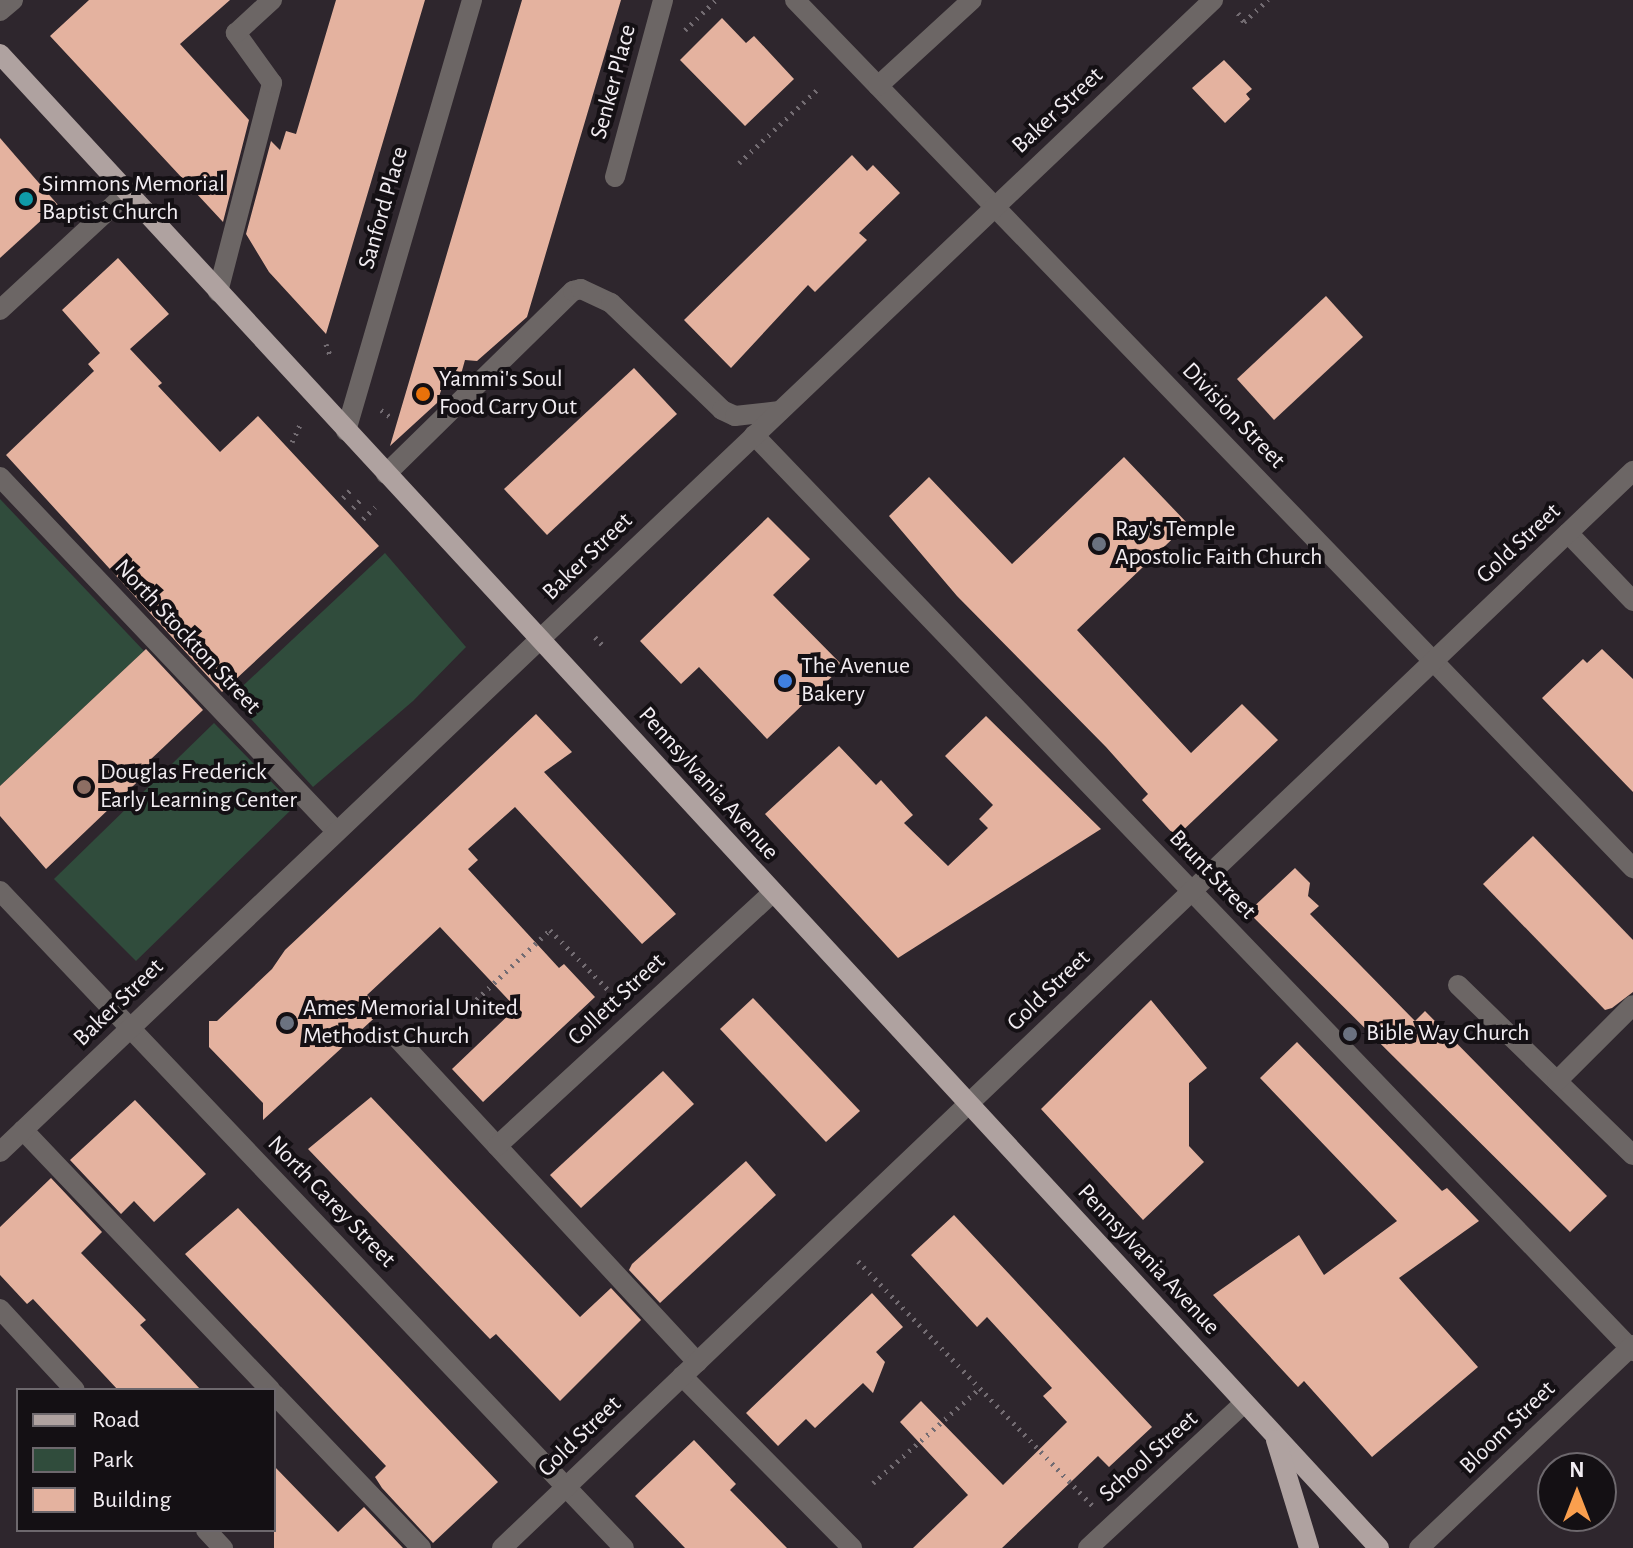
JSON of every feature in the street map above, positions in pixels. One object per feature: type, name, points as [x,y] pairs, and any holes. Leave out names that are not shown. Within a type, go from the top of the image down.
[{"type":"main road","name":"Pennsylvania Avenue","points":[[0,54],[1379,1548]]},
{"type":"main road","points":[[1273,1432],[1309,1548]]},
{"type":"street","points":[[0,11],[13,0]]},
{"type":"street","points":[[218,292],[272,83],[236,33],[272,0]]},
{"type":"street","name":"Sanford Place","points":[[346,431],[472,0]]},
{"type":"street","name":"Senker Place","points":[[615,177],[663,0]]},
{"type":"street","name":"Division Street","points":[[795,0],[1633,868]]},
{"type":"street","points":[[878,86],[972,0]]},
{"type":"street","name":"Baker Street","points":[[0,1152],[1213,0]]},
{"type":"street","points":[[0,310],[127,193]]},
{"type":"street","points":[[386,474],[573,291],[581,289],[611,303],[722,410],[735,416],[780,411]]},
{"type":"street","name":"Brunt Street","points":[[754,435],[1632,1348]]},
{"type":"street","name":"Gold Street","points":[[502,1548],[1633,471]]},
{"type":"street","name":"North Stockton Street","points":[[0,477],[337,832]]},
{"type":"street","points":[[1568,533],[1633,601]]},
{"type":"street","name":"North Carey Street","points":[[0,891],[624,1548]]},
{"type":"street","name":"Collett Street","points":[[497,1146],[772,893]]},
{"type":"street","points":[[1458,985],[1633,1155]]},
{"type":"street","points":[[1557,1081],[1633,1005]]},
{"type":"street","points":[[397,1038],[497,1146],[690,1369],[852,1548]]},
{"type":"street","points":[[23,1130],[268,1388]]},
{"type":"street","points":[[0,1309],[73,1388]]},
{"type":"street","name":"Bloom Street","points":[[1419,1548],[1632,1348]]},
{"type":"street","points":[[276,1396],[421,1548]]},
{"type":"street","name":"School Street","points":[[1088,1548],[1244,1403]]},
{"type":"street","points":[[208,1532],[223,1548]]},
{"type":"path","points":[[1238,13],[1244,22],[1268,0]]},
{"type":"path","points":[[739,163],[819,88]]},
{"type":"path","points":[[326,344],[330,355]]},
{"type":"path","points":[[380,410],[392,418]]},
{"type":"path","points":[[292,442],[300,425]]},
{"type":"path","points":[[343,498],[353,487]]},
{"type":"path","points":[[353,508],[363,497]]},
{"type":"path","points":[[363,519],[375,507]]},
{"type":"path","points":[[595,637],[606,649]]},
{"type":"path","points":[[459,1016],[550,930],[620,1001]]},
{"type":"path","points":[[858,1261],[1096,1509]]},
{"type":"path","points":[[873,1483],[980,1388]]},
{"type":"green space","points":[[0,499],[144,651],[0,786]]},
{"type":"green space","points":[[385,553],[466,647],[413,701],[313,787],[231,697]]},
{"type":"green space","points":[[214,723],[295,806],[136,961],[54,879]]},
{"type":"building","points":[[89,0],[230,0],[180,44],[249,120],[223,222],[50,36]]},
{"type":"building","points":[[336,0],[425,0],[326,334],[269,272],[246,234],[271,141],[280,150],[286,131],[296,134]]},
{"type":"building","points":[[522,0],[621,0],[527,317],[477,361],[465,360],[458,385],[444,381],[437,403],[390,446]]},
{"type":"building","points":[[722,18],[746,43],[754,36],[794,79],[745,126],[680,60]]},
{"type":"building","points":[[1224,60],[1252,89],[1246,94],[1250,99],[1225,123],[1192,88]]},
{"type":"building","name":"Simmons Memorial Baptist Church","points":[[0,138],[58,205],[0,258]]},
{"type":"building","points":[[852,155],[867,171],[873,165],[900,193],[859,233],[867,240],[815,292],[808,285],[731,368],[684,320]]},
{"type":"building","points":[[118,258],[169,314],[130,349],[162,383],[158,386],[220,452],[258,416],[379,546],[222,692],[6,455],[94,371],[88,364],[100,353],[62,310]]},
{"type":"building","points":[[1326,296],[1363,337],[1274,420],[1237,379]]},
{"type":"building","points":[[634,368],[677,414],[547,535],[504,489]]},
{"type":"building","points":[[1124,457],[1188,524],[1077,630],[1191,753],[1242,704],[1278,740],[1176,837],[1142,800],[1148,794],[1106,747],[957,596],[889,516],[929,477],[1012,564]]},
{"type":"building","points":[[768,517],[810,559],[773,595],[843,666],[767,739],[699,667],[681,684],[640,641]]},
{"type":"building","points":[[146,649],[203,710],[149,761],[154,766],[46,869],[0,816],[0,786]]},
{"type":"building","points":[[1602,649],[1633,679],[1633,792],[1542,698],[1583,659],[1587,663]]},
{"type":"building","points":[[536,714],[572,752],[544,772],[676,914],[642,944],[515,807],[468,849],[478,860],[468,869],[559,968],[564,964],[595,997],[483,1102],[452,1069],[516,1008],[440,927],[367,995],[382,1011],[263,1120],[263,1103],[209,1047],[209,1021],[217,1021],[272,969],[285,950]]},
{"type":"building","points":[[986,716],[1101,829],[898,958],[765,814],[839,746],[876,785],[881,780],[913,815],[904,823],[948,866],[988,828],[979,819],[993,805],[945,756]]},
{"type":"building","points":[[1533,836],[1633,940],[1633,992],[1612,1008],[1605,1010],[1483,884]]},
{"type":"building","points":[[1295,868],[1310,883],[1308,896],[1319,906],[1310,914],[1415,1021],[1425,1011],[1607,1196],[1570,1232],[1248,912]]},
{"type":"building","points":[[753,998],[860,1111],[826,1142],[720,1029]]},
{"type":"building","points":[[1151,1000],[1207,1068],[1189,1083],[1189,1146],[1204,1162],[1143,1220],[1041,1109]]},
{"type":"building","points":[[1297,1042],[1442,1191],[1447,1188],[1479,1221],[1399,1278],[1478,1367],[1372,1457],[1304,1381],[1298,1387],[1213,1295],[1299,1235],[1324,1275],[1397,1221],[1260,1078]]},
{"type":"building","points":[[663,1071],[694,1104],[581,1208],[550,1175]]},
{"type":"building","points":[[371,1097],[580,1317],[611,1288],[641,1320],[560,1401],[496,1334],[490,1339],[308,1149]]},
{"type":"building","points":[[135,1100],[206,1174],[154,1222],[134,1201],[121,1214],[70,1160]]},
{"type":"building","points":[[746,1161],[776,1195],[660,1303],[629,1270],[632,1264]]},
{"type":"building","points":[[51,1178],[102,1232],[81,1253],[146,1320],[140,1325],[199,1388],[116,1388],[33,1299],[27,1304],[0,1275],[0,1227]]},
{"type":"building","points":[[238,1208],[498,1482],[433,1543],[375,1477],[386,1466],[185,1254]]},
{"type":"building","points":[[954,1215],[1152,1427],[1109,1467],[1098,1456],[1002,1548],[913,1548],[968,1495],[900,1422],[921,1401],[1003,1485],[1067,1422],[1043,1396],[1052,1388],[987,1317],[977,1327],[911,1255]]},
{"type":"building","points":[[872,1293],[903,1327],[876,1352],[885,1362],[873,1393],[863,1383],[815,1428],[806,1419],[778,1446],[746,1413]]},
{"type":"building","points":[[694,1440],[736,1484],[730,1490],[787,1548],[685,1548],[635,1496]]},
{"type":"building","points":[[276,1468],[338,1532],[364,1507],[403,1548],[274,1548]]},
{"type":"place","name":"Simmons Memorial Baptist Church","points":[[26,199]]},
{"type":"place","name":"Yammi's Soul Food Carry Out","points":[[423,394]]},
{"type":"place","name":"Ray's Temple Apostolic Faith Church","points":[[1099,544]]},
{"type":"place","name":"The Avenue Bakery","points":[[785,681]]},
{"type":"place","name":"Douglas Frederick Early Learning Center","points":[[84,787]]},
{"type":"place","name":"Ames Memorial United Methodist Church","points":[[287,1023]]},
{"type":"place","name":"Bible Way Church","points":[[1350,1034]]}]
